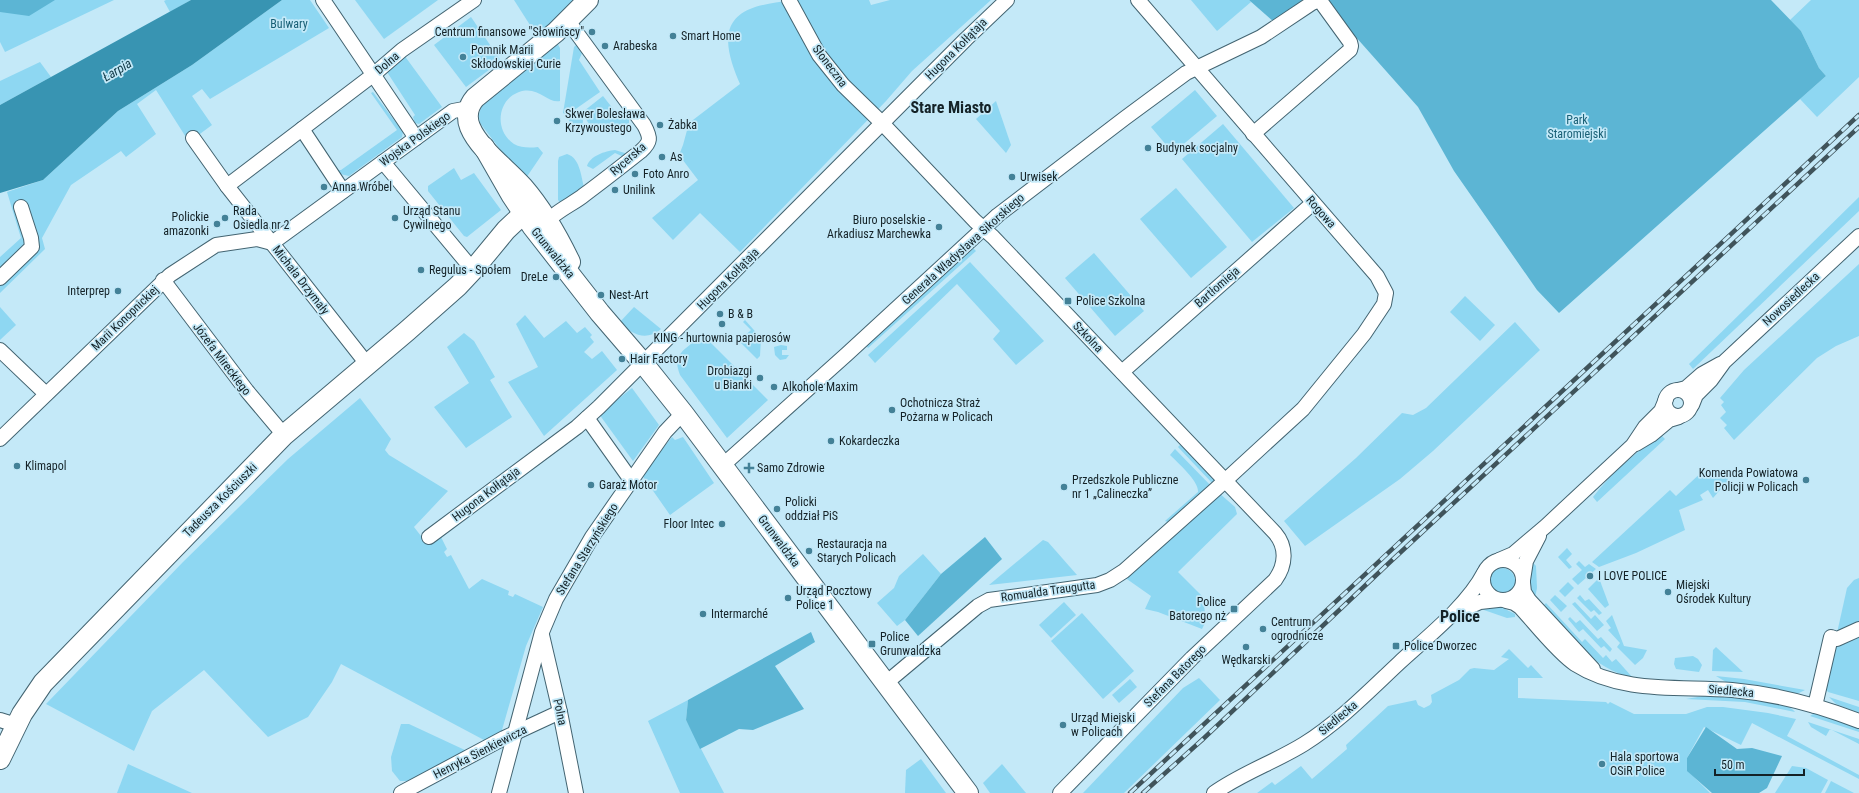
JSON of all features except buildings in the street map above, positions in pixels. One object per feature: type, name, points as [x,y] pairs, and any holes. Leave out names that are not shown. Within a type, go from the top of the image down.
[{"type":"main road","points":[[469,108],[476,97],[568,21],[588,0]]},
{"type":"main road","name":"Grunwaldzka","points":[[469,108],[468,118],[470,127],[535,217],[560,240],[585,292]]},
{"type":"main road","name":"Grunwaldzka","points":[[535,217],[545,243],[682,413],[968,793]]},
{"type":"main road","name":"Tadeusza Kościuszki","points":[[0,760],[8,722],[36,692],[51,673],[284,435],[407,331],[473,270],[508,246],[535,217]]},
{"type":"street","points":[[323,0],[416,138]]},
{"type":"street","name":"Dolna","points":[[227,186],[373,75],[402,50],[474,0]]},
{"type":"street","name":"Słoneczna","points":[[789,0],[809,38],[829,68],[843,86],[882,123]]},
{"type":"street","name":"Hugona Kołłątaja","points":[[429,537],[587,418],[1007,0]]},
{"type":"street","name":"Rogowa","points":[[1138,0],[1377,276],[1386,293]]},
{"type":"street","name":"Generała Władysława Sikorskiego","points":[[722,466],[998,215],[1186,73],[1260,37],[1317,1],[1325,6],[1351,46],[1350,50],[1253,134]]},
{"type":"street","name":"Rycerska","points":[[535,217],[566,206],[590,192],[641,151],[648,144],[649,139],[644,125],[568,21]]},
{"type":"street","name":"Wojska Polskiego","points":[[272,242],[453,111],[469,108]]},
{"type":"street","name":"Szkolna","points":[[882,123],[1226,480],[1278,536],[1282,544],[1284,557]]},
{"type":"street","points":[[302,129],[343,191]]},
{"type":"street","name":"Michała Drzymały","points":[[193,138],[227,186],[367,364]]},
{"type":"street","points":[[383,162],[473,270]]},
{"type":"street","name":"Bartłomieja","points":[[1122,372],[1313,203]]},
{"type":"street","points":[[0,278],[32,247],[31,238],[21,207]]},
{"type":"street","name":"Nowosiedlecka","points":[[1499,560],[1513,554],[1546,526],[1634,445],[1651,435],[1666,422],[1687,413],[1696,395],[1711,380],[1724,362],[1859,236]]},
{"type":"street","name":"Marii Konopnickiej","points":[[0,439],[163,280],[216,245],[257,239],[272,242]]},
{"type":"street","name":"Józefa Mireckiego","points":[[163,280],[247,391],[284,435]]},
{"type":"street","name":"Romualda Traugutta","points":[[886,683],[978,606],[989,600],[1097,585],[1114,578],[1124,571],[1303,409],[1320,390],[1377,315],[1384,304],[1386,293]]},
{"type":"street","points":[[0,350],[46,394]]},
{"type":"street","name":"Nowosiedlecka","points":[[1634,445],[1644,429],[1661,412],[1666,399],[1671,392],[1686,388],[1704,373],[1724,362]]},
{"type":"street","points":[[1678,390],[1688,394],[1692,405]]},
{"type":"street","points":[[1666,399],[1667,411],[1672,415],[1679,417]]},
{"type":"street","name":"Stefana Starzyńskiego","points":[[499,793],[517,731],[542,632],[556,599],[574,566],[631,480],[665,432],[682,413]]},
{"type":"street","points":[[587,418],[631,480]]},
{"type":"street","name":"Nowosiedlecka","points":[[1523,581],[1527,557],[1546,526]]},
{"type":"street","name":"Stefana Batorego","points":[[1060,793],[1192,658],[1274,582],[1281,571],[1284,557]]},
{"type":"street","points":[[1499,560],[1508,561],[1515,565],[1521,571],[1523,581],[1518,593],[1502,600],[1490,596],[1484,590],[1482,581],[1484,573],[1491,564],[1499,560]]},
{"type":"street","name":"Siedlecka","points":[[1214,793],[1233,780],[1290,753],[1319,734],[1445,620],[1476,587],[1484,573]]},
{"type":"street","name":"Siedlecka","points":[[1523,581],[1524,592],[1529,600],[1601,676]]},
{"type":"street","name":"Siedlecka","points":[[1445,620],[1474,605],[1488,601],[1502,600],[1512,602],[1520,607],[1569,660],[1578,666],[1620,683],[1632,686],[1733,690],[1784,698],[1815,706],[1859,721]]},
{"type":"street","points":[[1815,706],[1831,637],[1838,638],[1859,630]]},
{"type":"street","name":"Polna","points":[[542,632],[576,793]]},
{"type":"street","name":"Henryka Sienkiewicza","points":[[401,793],[517,731],[560,712]]},
{"type":"green space","points":[[0,0],[114,0],[5,52],[0,42]]},
{"type":"green space","points":[[0,0],[55,0],[29,16],[0,12]]},
{"type":"green space","points":[[191,0],[170,12],[164,1]]},
{"type":"green space","name":"Bulwary","points":[[282,0],[310,0],[329,28],[210,99],[202,89],[192,96],[212,125],[189,142],[156,90],[137,104],[156,134],[126,157],[121,151],[71,185],[42,238],[45,249],[0,293],[0,257],[21,238],[7,192],[43,180],[118,111],[192,65]]},
{"type":"green space","points":[[355,0],[438,0],[384,39]]},
{"type":"green space","points":[[514,0],[577,0],[537,36]]},
{"type":"green space","points":[[789,0],[869,0],[871,5],[890,0],[991,0],[912,71],[886,101],[740,252],[700,213],[673,240],[652,218],[698,180],[679,155],[689,123],[740,84],[729,53],[729,32],[733,23],[739,15],[754,7]]},
{"type":"green space","points":[[1191,0],[1249,0],[1251,2],[1217,31]]},
{"type":"green space","points":[[1249,0],[1307,0],[1275,23]]},
{"type":"green space","name":"Park Staromiejski","points":[[1323,0],[1771,0],[1801,31],[1819,68],[1826,76],[1559,313],[1537,290],[1454,171],[1418,107]]},
{"type":"green space","points":[[1811,0],[1859,0],[1859,77],[1817,117],[1800,99],[1826,76],[1819,68],[1801,31],[1790,20]]},
{"type":"green space","points":[[471,17],[501,61],[466,87],[434,45]]},
{"type":"green space","points":[[556,41],[560,48],[560,101],[551,100],[532,91],[526,90],[512,96],[502,109],[501,124],[503,132],[508,138],[514,144],[520,146],[529,148],[538,147],[543,153],[524,181],[480,123],[479,116],[481,106]]},
{"type":"green space","points":[[577,44],[583,51],[579,60],[600,92],[567,115],[563,113],[574,47]]},
{"type":"green space","points":[[404,55],[442,107],[419,124],[415,123],[413,117],[415,115],[387,72]]},
{"type":"green space","points":[[40,62],[51,77],[0,105],[0,81]]},
{"type":"green space","points":[[1195,90],[1217,116],[1173,153],[1151,127]]},
{"type":"green space","points":[[373,92],[403,132],[402,137],[349,176],[340,174],[333,170],[341,170],[397,130],[371,93]]},
{"type":"green space","points":[[603,96],[621,119],[629,115],[629,123],[620,132],[601,132],[596,130],[588,123],[584,111]]},
{"type":"green space","points":[[996,101],[1011,145],[1006,153],[976,119]]},
{"type":"green space","points":[[576,114],[581,116],[583,121],[581,126],[576,128],[571,126],[569,121],[571,116]]},
{"type":"green space","points":[[1223,124],[1294,208],[1252,242],[1182,159]]},
{"type":"green space","points":[[615,150],[628,154],[624,157],[615,153],[593,169],[587,166],[591,159],[603,153]]},
{"type":"green space","points":[[567,154],[575,159],[581,173],[584,187],[561,204],[558,200],[558,161],[559,157]]},
{"type":"green space","points":[[454,168],[461,180],[474,173],[501,210],[467,237],[464,236],[428,191],[428,186]]},
{"type":"green space","points":[[1176,188],[1227,247],[1191,278],[1140,219]]},
{"type":"green space","points":[[1859,197],[1859,211],[1693,369],[1689,364]]},
{"type":"green space","points":[[972,247],[976,251],[868,348],[866,345]]},
{"type":"green space","points":[[1094,253],[1144,311],[1115,336],[1065,278]]},
{"type":"green space","points":[[970,262],[1044,341],[1016,365],[993,339],[1000,331],[957,284],[875,363],[868,355]]},
{"type":"green space","points":[[1859,264],[1859,336],[1836,346],[1817,358],[1734,440],[1724,428],[1727,425],[1720,418],[1726,412],[1721,405],[1724,402],[1720,398],[1744,370]]},
{"type":"green space","points":[[1465,296],[1495,325],[1480,341],[1450,312]]},
{"type":"green space","points":[[0,307],[16,325],[0,340]]},
{"type":"green space","points":[[634,307],[661,329],[655,333],[644,336],[634,333],[619,323]]},
{"type":"green space","points":[[525,315],[544,338],[566,321],[577,333],[585,327],[592,335],[590,337],[594,342],[584,352],[592,359],[602,351],[617,370],[544,436],[508,382],[538,367],[516,324]]},
{"type":"green space","points":[[745,320],[761,338],[760,356],[757,359],[739,341],[751,330],[743,322]]},
{"type":"green space","points":[[1515,322],[1540,350],[1433,451],[1400,479],[1305,546],[1284,521],[1356,458],[1402,413],[1413,415],[1426,408]]},
{"type":"green space","points":[[464,333],[474,341],[495,377],[490,380],[512,417],[466,448],[434,407],[469,383],[447,347]]},
{"type":"green space","points":[[697,339],[708,340],[768,400],[727,438],[680,375],[677,363],[678,358],[683,350]]},
{"type":"green space","points":[[781,345],[787,346],[787,350],[782,350],[782,355],[789,355],[786,359],[780,360],[775,355],[774,347]]},
{"type":"green space","points":[[632,388],[659,425],[633,461],[599,414]]},
{"type":"green space","points":[[360,398],[391,439],[385,450],[389,455],[448,491],[414,527],[428,545],[440,535],[447,549],[444,552],[447,557],[451,555],[469,589],[482,579],[509,591],[508,595],[513,597],[515,594],[543,607],[526,646],[500,737],[484,740],[341,664],[332,682],[308,717],[268,737],[204,670],[152,711],[134,751],[46,704],[183,562],[288,459]]},
{"type":"green space","points":[[1660,434],[1665,439],[1597,502],[1593,497],[1608,479]]},
{"type":"green space","points":[[672,437],[675,440],[683,437],[714,483],[670,515],[642,475]]},
{"type":"green space","points":[[1182,443],[1215,479],[1214,485],[1178,447]]},
{"type":"green space","points":[[1175,449],[1213,488],[1168,522],[1165,521],[1198,492],[1192,478],[1170,455]]},
{"type":"green space","points":[[1705,469],[1711,476],[1718,470],[1728,478],[1728,481],[1713,498],[1708,490],[1700,495],[1703,500],[1679,510],[1685,530],[1636,553],[1599,567],[1592,562],[1670,490],[1676,496]]},
{"type":"green space","points":[[1219,493],[1235,507],[1237,514],[1178,572],[1203,597],[1206,621],[1202,629],[1158,612],[1145,609],[1151,596],[1124,577]]},
{"type":"green space","points":[[985,537],[1002,559],[918,636],[905,620],[941,574]]},
{"type":"green space","points":[[1043,540],[1048,542],[1077,575],[989,585]]},
{"type":"green space","points":[[1567,548],[1572,554],[1566,560],[1572,567],[1569,569],[1558,557]]},
{"type":"green space","points":[[923,554],[941,574],[905,620],[897,626],[877,603],[894,588],[899,576]]},
{"type":"green space","points":[[1531,560],[1536,566],[1537,588],[1535,598],[1531,595],[1529,579]]},
{"type":"green space","points":[[1579,561],[1585,567],[1589,564],[1596,569],[1578,585],[1572,579],[1582,570],[1576,564]]},
{"type":"green space","points":[[1502,568],[1511,572],[1515,581],[1511,590],[1502,594],[1493,590],[1489,581],[1493,572]]},
{"type":"green space","points":[[1599,578],[1609,605],[1605,608],[1588,589]]},
{"type":"green space","points":[[1859,578],[1859,701],[1828,692],[1825,687],[1847,588],[1854,580]]},
{"type":"green space","points":[[1568,582],[1574,588],[1565,597],[1559,591]]},
{"type":"green space","points":[[1555,595],[1567,606],[1561,612],[1550,600]]},
{"type":"green space","points":[[1580,595],[1585,601],[1589,599],[1602,613],[1599,615],[1594,610],[1591,612],[1577,598]]},
{"type":"green space","points":[[1064,602],[1076,615],[1051,638],[1039,625]]},
{"type":"green space","points":[[1575,602],[1591,619],[1595,615],[1604,625],[1597,631],[1572,604]]},
{"type":"green space","points":[[1546,603],[1582,642],[1585,639],[1603,658],[1606,655],[1612,662],[1616,659],[1633,678],[1605,667],[1582,650],[1541,608]]},
{"type":"green space","points":[[1501,607],[1515,614],[1515,617],[1507,618],[1481,609]]},
{"type":"green space","points":[[1082,613],[1134,671],[1103,699],[1051,641]]},
{"type":"green space","points":[[1612,615],[1624,646],[1647,650],[1643,658],[1635,665],[1617,647],[1620,643],[1608,630],[1611,628],[1606,621]]},
{"type":"green space","points":[[1570,617],[1576,623],[1580,620],[1598,639],[1601,637],[1612,649],[1610,652],[1604,646],[1601,648],[1583,629],[1579,632],[1568,619]]},
{"type":"green space","points":[[811,632],[815,642],[775,666],[804,709],[753,730],[739,729],[700,749],[686,720],[688,700]]},
{"type":"green space","points":[[1716,647],[1743,672],[1712,671],[1713,650]]},
{"type":"green space","points":[[1509,649],[1528,668],[1531,665],[1543,678],[1518,678],[1518,698],[1606,702],[1608,704],[1610,702],[1634,714],[1686,714],[1707,707],[1723,707],[1768,713],[1796,719],[1787,736],[1859,775],[1859,779],[1752,723],[1741,745],[1704,727],[1687,758],[1687,770],[1710,793],[1257,793],[1272,782],[1275,785],[1301,766],[1312,779],[1347,749],[1346,745],[1388,706],[1416,700],[1418,705],[1424,708],[1432,702],[1431,695],[1459,680],[1470,669],[1494,670],[1509,659],[1501,657]]},
{"type":"green space","points":[[1693,656],[1698,659],[1702,665],[1699,672],[1676,669],[1674,664],[1675,658]]},
{"type":"green space","points":[[1716,676],[1744,679],[1805,690],[1799,693],[1793,693],[1757,685],[1726,682]]},
{"type":"green space","points":[[1199,678],[1220,700],[1124,793],[1083,793],[1183,688]]},
{"type":"green space","points":[[1130,679],[1137,687],[1119,703],[1112,695]]},
{"type":"green space","points":[[1709,695],[1742,697],[1769,701],[1781,704],[1795,712],[1745,702],[1686,699]]},
{"type":"green space","points":[[1829,697],[1859,707],[1859,713],[1836,704]]},
{"type":"green space","points":[[688,700],[686,720],[724,793],[680,793],[648,721]]},
{"type":"green space","points":[[1815,713],[1859,727],[1859,732],[1810,716]]},
{"type":"green space","points":[[1808,722],[1830,729],[1826,736],[1811,727]]},
{"type":"green space","points":[[401,724],[409,724],[467,751],[412,781],[400,781],[392,771],[391,757]]},
{"type":"green space","points":[[1706,727],[1737,749],[1752,748],[1782,756],[1767,788],[1759,793],[1712,793],[1687,771],[1687,758]]},
{"type":"green space","points":[[1832,730],[1859,739],[1859,744]]},
{"type":"green space","points":[[921,759],[946,793],[905,793],[906,770]]},
{"type":"green space","points":[[128,764],[192,793],[117,793]]},
{"type":"green space","points":[[1002,764],[1026,793],[990,793],[983,783]]},
{"type":"green space","points":[[1792,766],[1806,768],[1828,780],[1821,793],[1775,793]]},
{"type":"green space","points":[[1831,781],[1854,793],[1825,793]]},
{"type":"water","name":"Łarpia","points":[[191,0],[282,0],[192,65],[118,111],[43,180],[0,193],[0,105]]},
{"type":"railway","points":[[1130,793],[1859,115]]},
{"type":"railway","points":[[1143,793],[1202,740],[1389,563],[1859,127]]},
{"type":"place","name":"Centrum finansowe \"Słowińscy\"","points":[[592,32]]},
{"type":"place","name":"Smart Home","points":[[673,36]]},
{"type":"place","name":"Arabeska","points":[[605,46]]},
{"type":"place","name":"Pomnik Marii Skłodowskiej Curie","points":[[463,57]]},
{"type":"place","name":"Skwer Bolesława Krzywoustego","points":[[557,121]]},
{"type":"place","name":"Żabka","points":[[660,125]]},
{"type":"place","name":"Budynek socjalny","points":[[1148,148]]},
{"type":"place","name":"As","points":[[662,157]]},
{"type":"place","name":"Foto Anro","points":[[635,174]]},
{"type":"place","name":"Urwisek","points":[[1012,177]]},
{"type":"place","name":"Anna Wróbel","points":[[324,187]]},
{"type":"place","name":"Unilink","points":[[615,190]]},
{"type":"place","name":"Rada Osiedla nr 2","points":[[225,218]]},
{"type":"place","name":"Urząd Stanu Cywilnego","points":[[395,218]]},
{"type":"place","name":"Polickie amazonki","points":[[217,224]]},
{"type":"place","name":"Biuro poselskie - Arkadiusz Marchewka","points":[[939,227]]},
{"type":"place","name":"Regulus - Społem","points":[[421,270]]},
{"type":"place","name":"DreLe","points":[[556,277]]},
{"type":"place","name":"Interprep","points":[[118,291]]},
{"type":"place","name":"Nest-Art","points":[[601,295]]},
{"type":"place","name":"Police Szkolna","points":[[1068,301]]},
{"type":"place","name":"B & B","points":[[720,314]]},
{"type":"place","name":"KING - hurtownia papierosów","points":[[722,324]]},
{"type":"place","name":"Hair Factory","points":[[622,359]]},
{"type":"place","name":"Drobiazgi u Bianki","points":[[760,378]]},
{"type":"place","name":"Alkohole Maxim","points":[[774,387]]},
{"type":"place","name":"Ochotnicza Straż Pożarna w Policach","points":[[892,410]]},
{"type":"place","name":"Kokardeczka","points":[[831,441]]},
{"type":"place","name":"Klimapol","points":[[17,466]]},
{"type":"place","name":"Samo Zdrowie","points":[[749,468]]},
{"type":"place","name":"Komenda Powiatowa Policji w Policach","points":[[1806,480]]},
{"type":"place","name":"Garaż Motor","points":[[591,485]]},
{"type":"place","name":"Przedszkole Publiczne nr 1 „Calineczka”","points":[[1064,487]]},
{"type":"place","name":"Policki oddział PiS","points":[[777,509]]},
{"type":"place","name":"Floor Intec","points":[[722,524]]},
{"type":"place","name":"Restauracja na Starych Policach","points":[[809,551]]},
{"type":"place","name":"I LOVE POLICE","points":[[1590,576]]},
{"type":"place","name":"Miejski Ośrodek Kultury","points":[[1668,592]]},
{"type":"place","name":"Urząd Pocztowy Police 1","points":[[788,598]]},
{"type":"place","name":"Police Batorego nż","points":[[1234,609]]},
{"type":"place","name":"Intermarché","points":[[703,614]]},
{"type":"place","name":"Centrum ogrodnicze","points":[[1263,629]]},
{"type":"place","name":"Police Grunwaldzka","points":[[872,644]]},
{"type":"place","name":"Police Dworzec","points":[[1396,646]]},
{"type":"place","name":"Wędkarski","points":[[1246,647]]},
{"type":"place","name":"Urząd Miejski w Policach","points":[[1063,725]]},
{"type":"place","name":"Hala sportowa OSiR Police","points":[[1602,764]]},
{"type":"district","name":"Stare Miasto","points":[[951,107]]},
{"type":"district","name":"Police","points":[[1460,616]]}]
